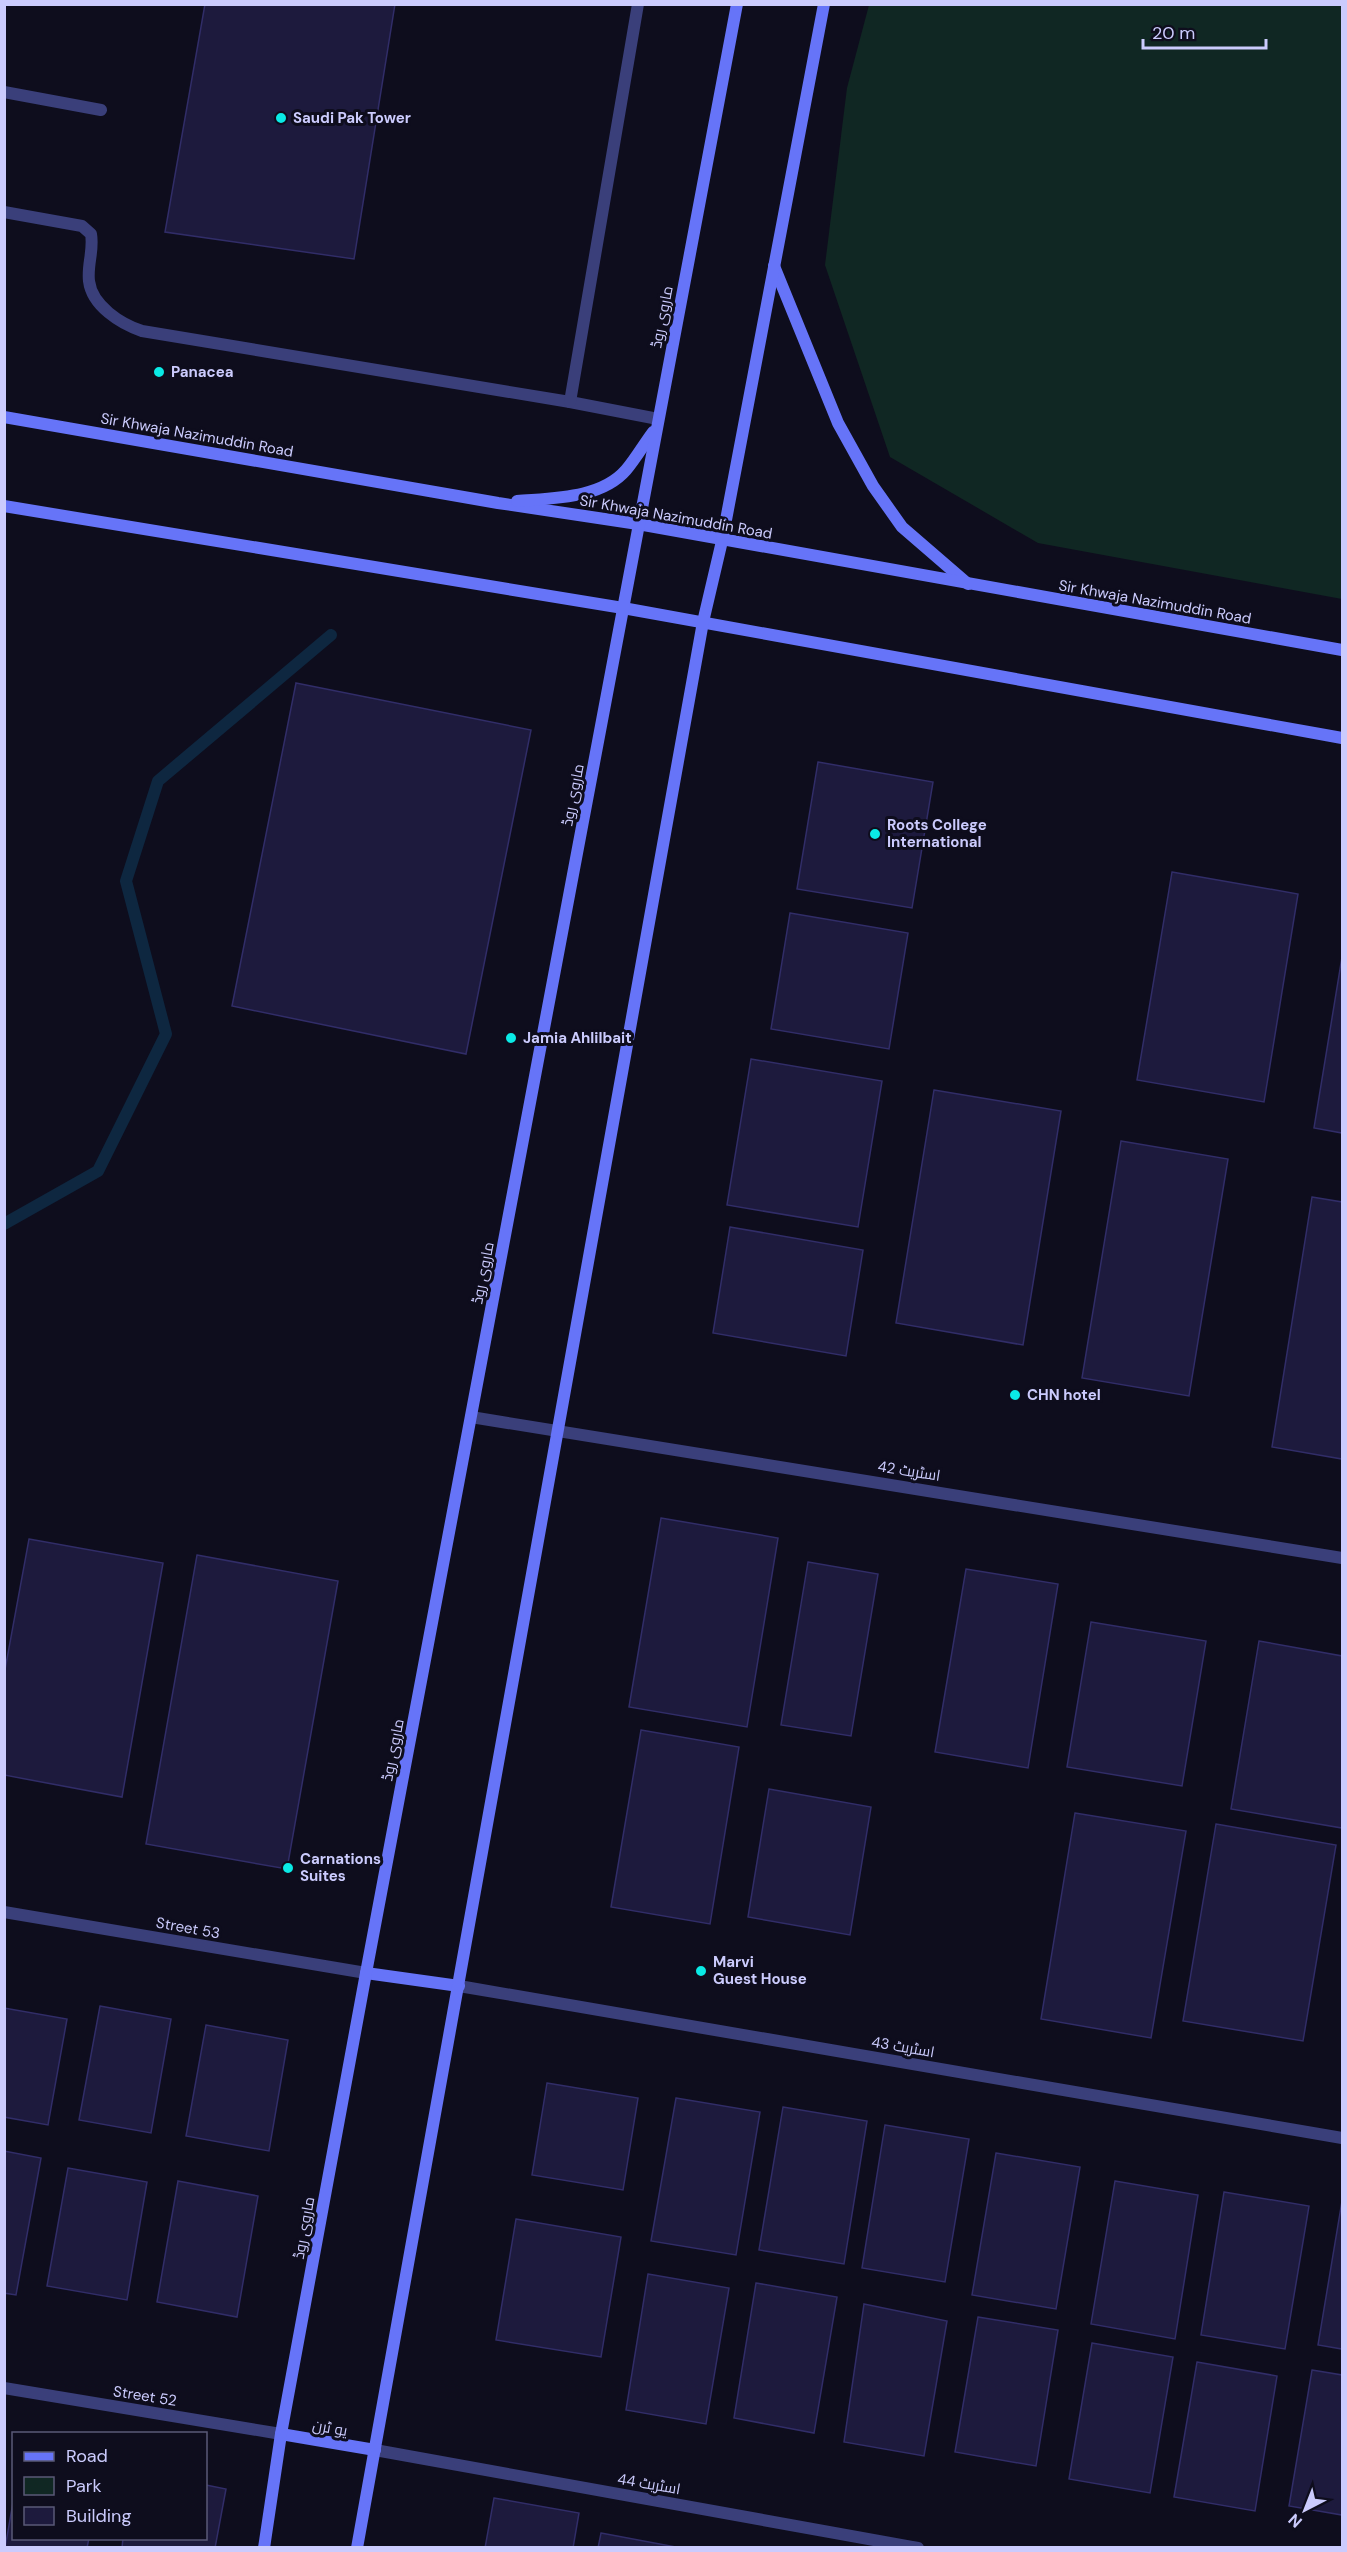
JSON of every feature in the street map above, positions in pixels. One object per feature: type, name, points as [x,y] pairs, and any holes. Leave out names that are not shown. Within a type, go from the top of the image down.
[{"type":"street","points":[[570,402],[638,4]]},
{"type":"street","name":"ماروی روڈ","points":[[264,2547],[281,2434],[366,1973],[737,4]]},
{"type":"street","points":[[357,2547],[703,622],[722,541],[824,4]]},
{"type":"street","points":[[4,92],[101,110]]},
{"type":"street","points":[[4,212],[82,226],[91,234],[93,246],[89,280],[93,292],[100,303],[128,326],[142,331],[570,402],[657,423],[625,472],[599,488],[565,497],[498,503]]},
{"type":"street","points":[[774,266],[838,423],[873,486],[902,526],[968,584]]},
{"type":"street","name":"Sir Khwaja Nazimuddin Road","points":[[4,417],[498,503],[638,524],[722,541],[1342,650]]},
{"type":"street","points":[[4,506],[623,608],[1342,738]]},
{"type":"street","name":"اسٹریٹ 42","points":[[471,1417],[558,1429],[1342,1558]]},
{"type":"street","name":"Street 53","points":[[4,1911],[366,1973]]},
{"type":"street","points":[[366,1973],[459,1986]]},
{"type":"street","name":"اسٹریٹ 43","points":[[459,1986],[1342,2138]]},
{"type":"street","name":"Street 52","points":[[4,2388],[281,2434]]},
{"type":"street","name":"یو ٹرن","points":[[281,2434],[375,2450]]},
{"type":"street","name":"اسٹریٹ 44","points":[[375,2450],[918,2547]]},
{"type":"green space","points":[[869,5],[1342,5],[1342,599],[1038,543],[890,457],[825,265],[847,88]]},
{"type":"building","name":"Saudi Pak Tower","points":[[205,4],[395,4],[354,259],[165,232]]},
{"type":"building","points":[[296,683],[531,730],[466,1054],[232,1006]]},
{"type":"building","points":[[818,762],[933,782],[912,908],[797,889]]},
{"type":"building","points":[[1172,872],[1298,894],[1264,1102],[1137,1080]]},
{"type":"building","points":[[790,913],[908,933],[889,1049],[771,1029]]},
{"type":"building","points":[[1342,957],[1342,1133],[1314,1128]]},
{"type":"building","points":[[751,1059],[882,1081],[858,1227],[727,1205]]},
{"type":"building","points":[[934,1090],[1061,1111],[1023,1345],[896,1323]]},
{"type":"building","points":[[1121,1141],[1228,1159],[1189,1396],[1082,1378]]},
{"type":"building","points":[[1312,1197],[1342,1202],[1342,1459],[1272,1447]]},
{"type":"building","points":[[730,1227],[863,1250],[846,1356],[713,1333]]},
{"type":"building","points":[[661,1518],[778,1538],[747,1727],[629,1707]]},
{"type":"building","points":[[29,1539],[163,1563],[122,1797],[4,1775],[4,1675]]},
{"type":"building","points":[[197,1555],[338,1581],[287,1869],[146,1844]]},
{"type":"building","points":[[808,1562],[878,1574],[851,1736],[781,1725]]},
{"type":"building","points":[[966,1569],[1058,1584],[1028,1768],[935,1752]]},
{"type":"building","points":[[1091,1622],[1206,1641],[1182,1786],[1067,1767]]},
{"type":"building","points":[[1259,1641],[1342,1656],[1342,1828],[1231,1809]]},
{"type":"building","points":[[641,1730],[739,1747],[710,1924],[611,1907]]},
{"type":"building","points":[[769,1789],[871,1807],[850,1935],[748,1917]]},
{"type":"building","points":[[1075,1813],[1186,1831],[1151,2038],[1041,2019]]},
{"type":"building","points":[[1216,1824],[1336,1845],[1303,2041],[1183,2021]]},
{"type":"building","points":[[100,2006],[171,2019],[151,2133],[79,2120]]},
{"type":"building","points":[[4,2008],[67,2019],[48,2125],[4,2117]]},
{"type":"building","points":[[206,2025],[288,2040],[269,2151],[186,2136]]},
{"type":"building","points":[[547,2083],[638,2098],[623,2190],[532,2175]]},
{"type":"building","points":[[676,2098],[760,2112],[736,2255],[651,2241]]},
{"type":"building","points":[[783,2107],[867,2121],[844,2264],[759,2250]]},
{"type":"building","points":[[885,2125],[969,2139],[945,2282],[862,2268]]},
{"type":"building","points":[[4,2151],[41,2158],[16,2295],[4,2293]]},
{"type":"building","points":[[996,2153],[1080,2167],[1056,2309],[972,2295]]},
{"type":"building","points":[[68,2168],[147,2182],[127,2300],[47,2286]]},
{"type":"building","points":[[178,2181],[258,2196],[237,2317],[157,2302]]},
{"type":"building","points":[[1115,2181],[1198,2195],[1175,2339],[1091,2324]]},
{"type":"building","points":[[1224,2192],[1309,2206],[1285,2349],[1201,2335]]},
{"type":"building","points":[[1342,2201],[1342,2349],[1318,2345]]},
{"type":"building","points":[[516,2219],[621,2237],[601,2357],[496,2340]]},
{"type":"building","points":[[648,2274],[729,2288],[706,2424],[626,2410]]},
{"type":"building","points":[[756,2283],[837,2297],[814,2433],[734,2418]]},
{"type":"building","points":[[864,2304],[947,2321],[924,2456],[844,2442]]},
{"type":"building","points":[[978,2317],[1058,2330],[1036,2466],[955,2452]]},
{"type":"building","points":[[1092,2343],[1173,2357],[1150,2493],[1069,2479]]},
{"type":"building","points":[[1197,2362],[1277,2376],[1255,2511],[1174,2497]]},
{"type":"building","points":[[1312,2370],[1342,2375],[1342,2515],[1289,2506]]},
{"type":"building","points":[[207,2485],[226,2489],[215,2548],[122,2548],[123,2540],[207,2540]]},
{"type":"building","points":[[494,2498],[579,2513],[573,2548],[485,2548]]},
{"type":"building","points":[[12,2508],[12,2540],[89,2540],[87,2548],[5,2548]]},
{"type":"building","points":[[601,2533],[681,2548],[598,2548]]},
{"type":"waterway","points":[[4,1224],[98,1171],[166,1034],[126,881],[158,781],[331,635]]},
{"type":"place","name":"Saudi Pak Tower","points":[[281,118]]},
{"type":"place","name":"Panacea","points":[[159,372]]},
{"type":"place","name":"Roots College International","points":[[875,834]]},
{"type":"place","name":"Jamia Ahlilbait","points":[[511,1038]]},
{"type":"place","name":"CHN hotel","points":[[1015,1395]]},
{"type":"place","name":"Carnations Suites","points":[[288,1868]]},
{"type":"place","name":"Marvi Guest House","points":[[701,1971]]}]
